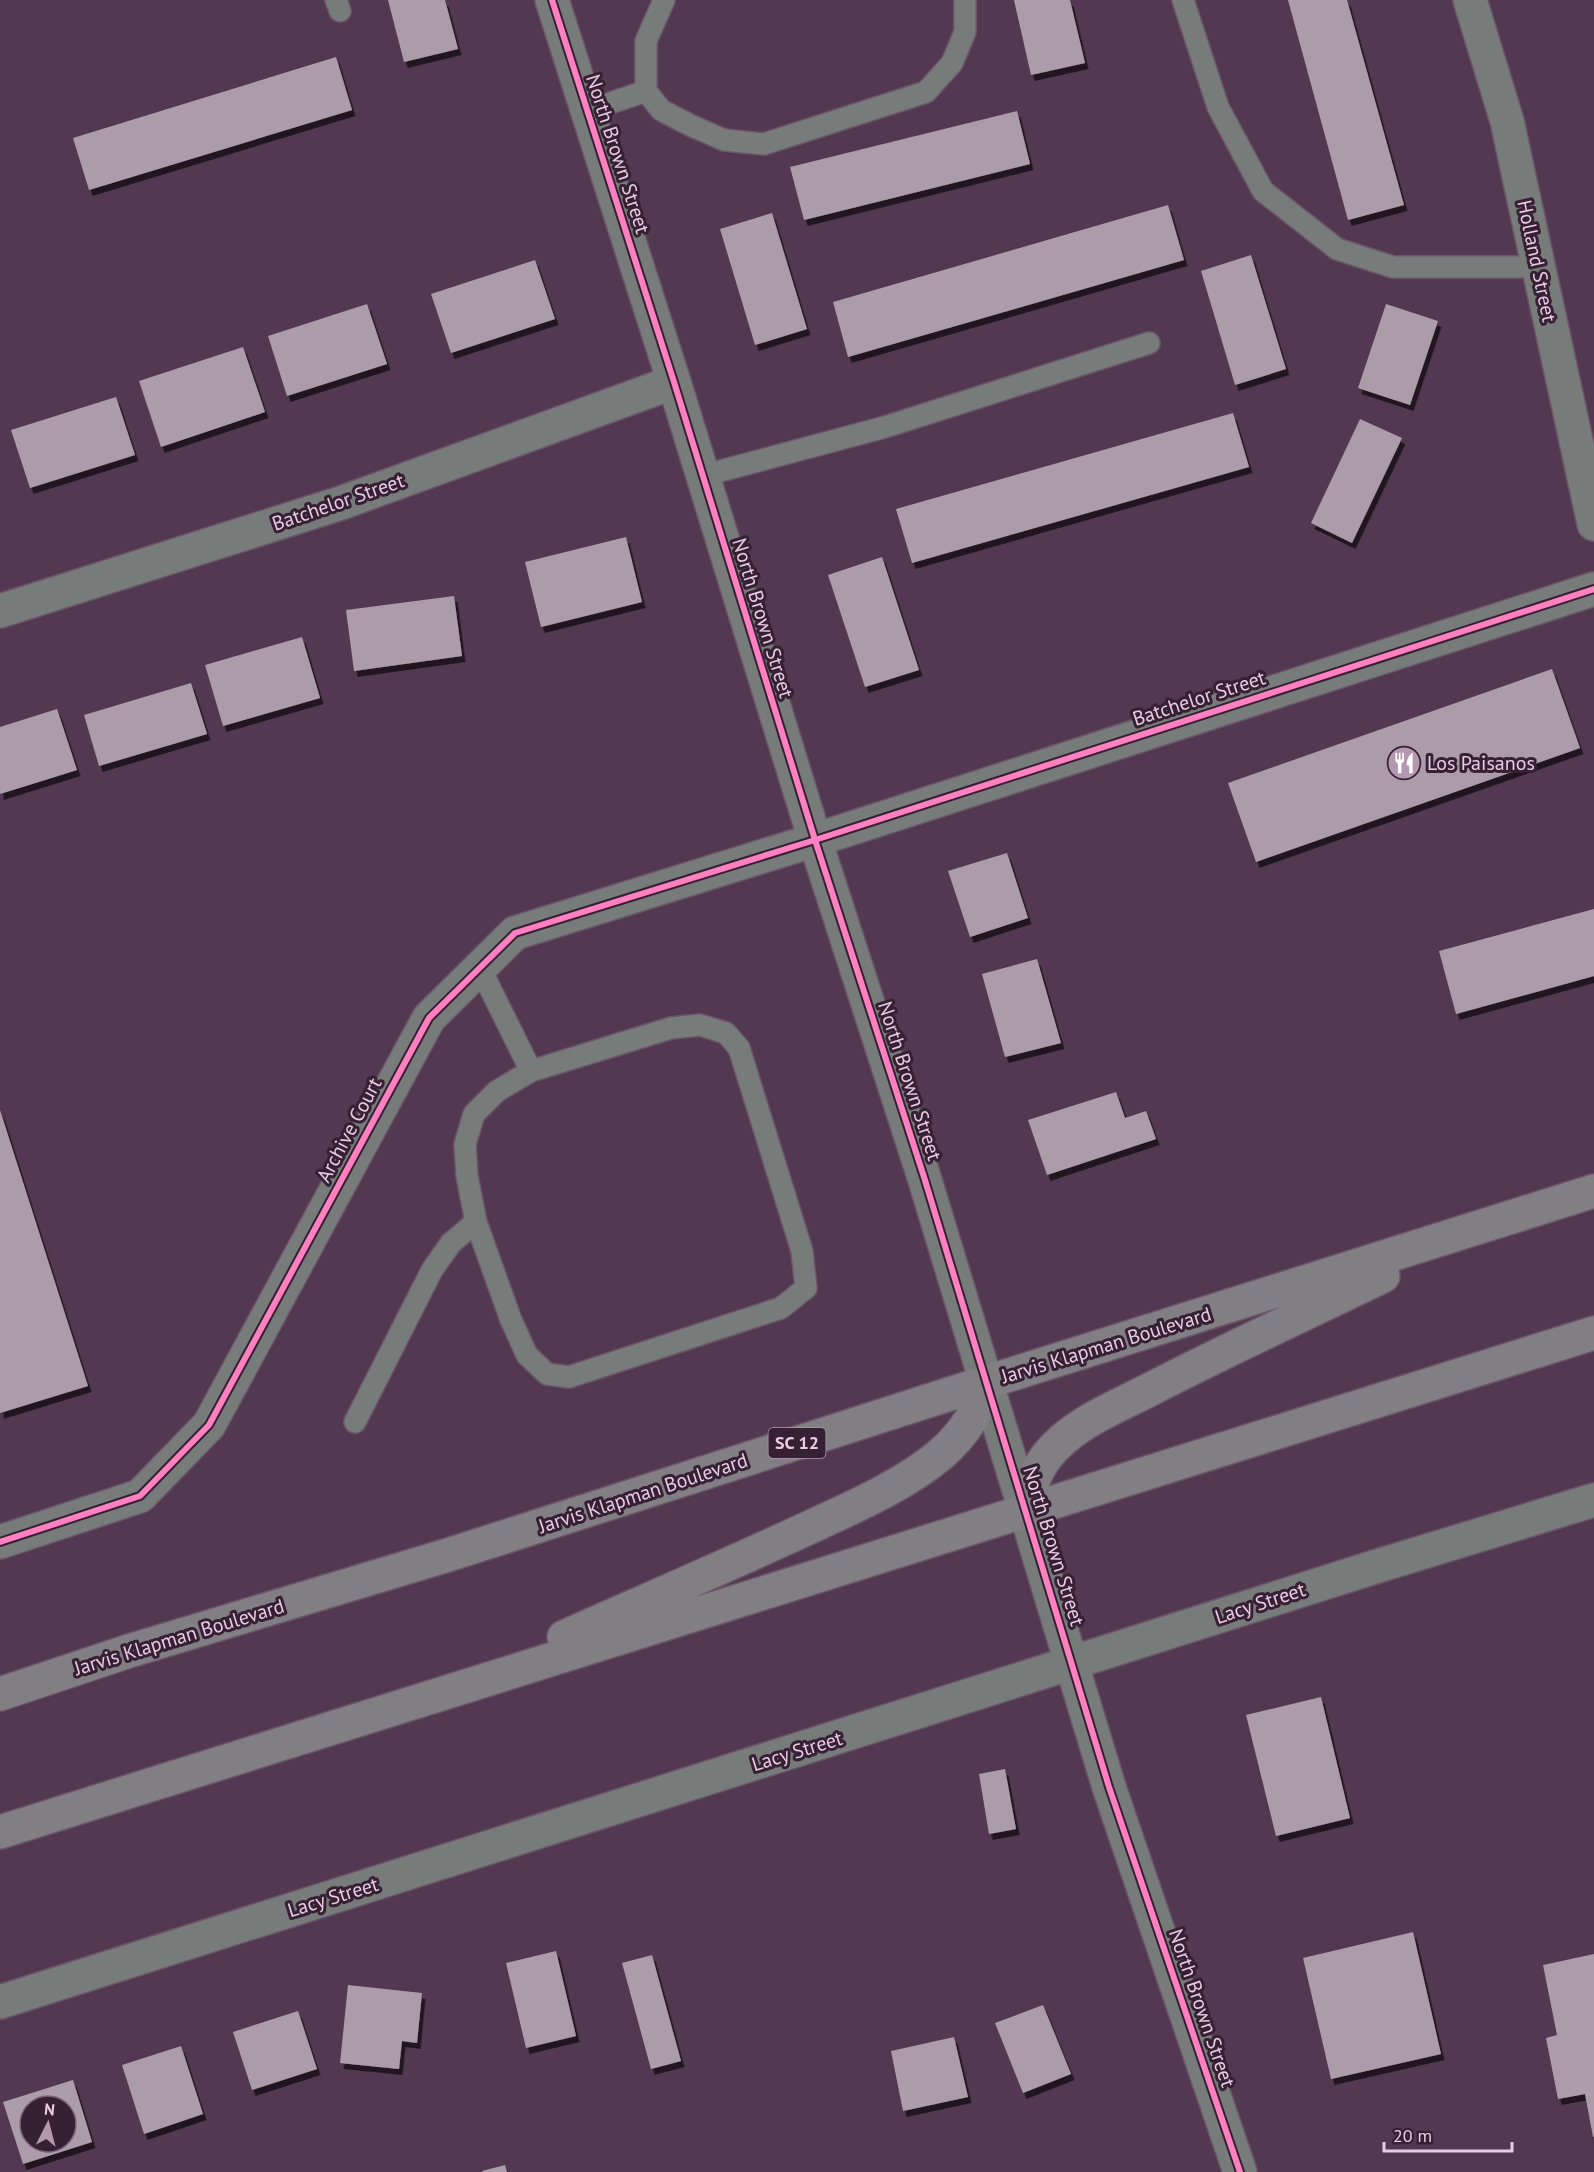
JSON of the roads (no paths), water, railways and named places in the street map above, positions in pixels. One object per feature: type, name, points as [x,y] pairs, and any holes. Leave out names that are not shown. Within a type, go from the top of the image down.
[{"type":"highway","name":"Jarvis Klapman Boulevard","points":[[0,1694],[129,1651],[448,1556],[987,1382],[1594,1191]]},
{"type":"highway","points":[[1026,1511],[1029,1489],[1048,1456],[1065,1439],[1090,1420],[1250,1339],[1498,1222]]},
{"type":"highway","points":[[0,1832],[1594,1333]]},
{"type":"highway","points":[[420,1701],[781,1540],[882,1491],[919,1470],[940,1455],[957,1438],[981,1402],[987,1382]]},
{"type":"street","name":"North Brown Street","points":[[552,0],[674,382],[815,840],[924,1177],[1109,1787],[1240,2172]]},
{"type":"street","name":"Holland Street","points":[[1470,0],[1507,120],[1594,524]]},
{"type":"street","name":"Batchelor Street","points":[[0,611],[341,503],[674,382]]},
{"type":"street","name":"Batchelor Street","points":[[815,840],[1594,589]]},
{"type":"street","name":"Archive Court","points":[[0,1542],[140,1496],[209,1425],[429,1018],[515,933],[815,840]]},
{"type":"street","name":"Lacy Street","points":[[0,2002],[1381,1565],[1594,1500]]},
{"type":"lane","points":[[664,0],[646,41],[646,91],[661,110],[724,140],[764,144],[927,92],[952,63],[965,32],[965,0]]},
{"type":"lane","points":[[1183,0],[1218,107],[1263,191],[1337,249],[1393,267],[1538,267]]},
{"type":"lane","points":[[587,111],[646,91]]},
{"type":"lane","points":[[702,476],[885,427],[1149,344]]},
{"type":"lane","points":[[480,968],[531,1071]]},
{"type":"lane","points":[[700,1025],[726,1033],[739,1048],[803,1260],[806,1288],[782,1308],[569,1377],[547,1374],[527,1355],[511,1320],[476,1222],[467,1176],[465,1144],[474,1114],[497,1091],[531,1071],[672,1028],[700,1025]]},
{"type":"lane","points":[[355,1422],[432,1270],[452,1243],[476,1222]]},
{"type":"place","name":"Los Paisanos","points":[[1404,763]]}]
